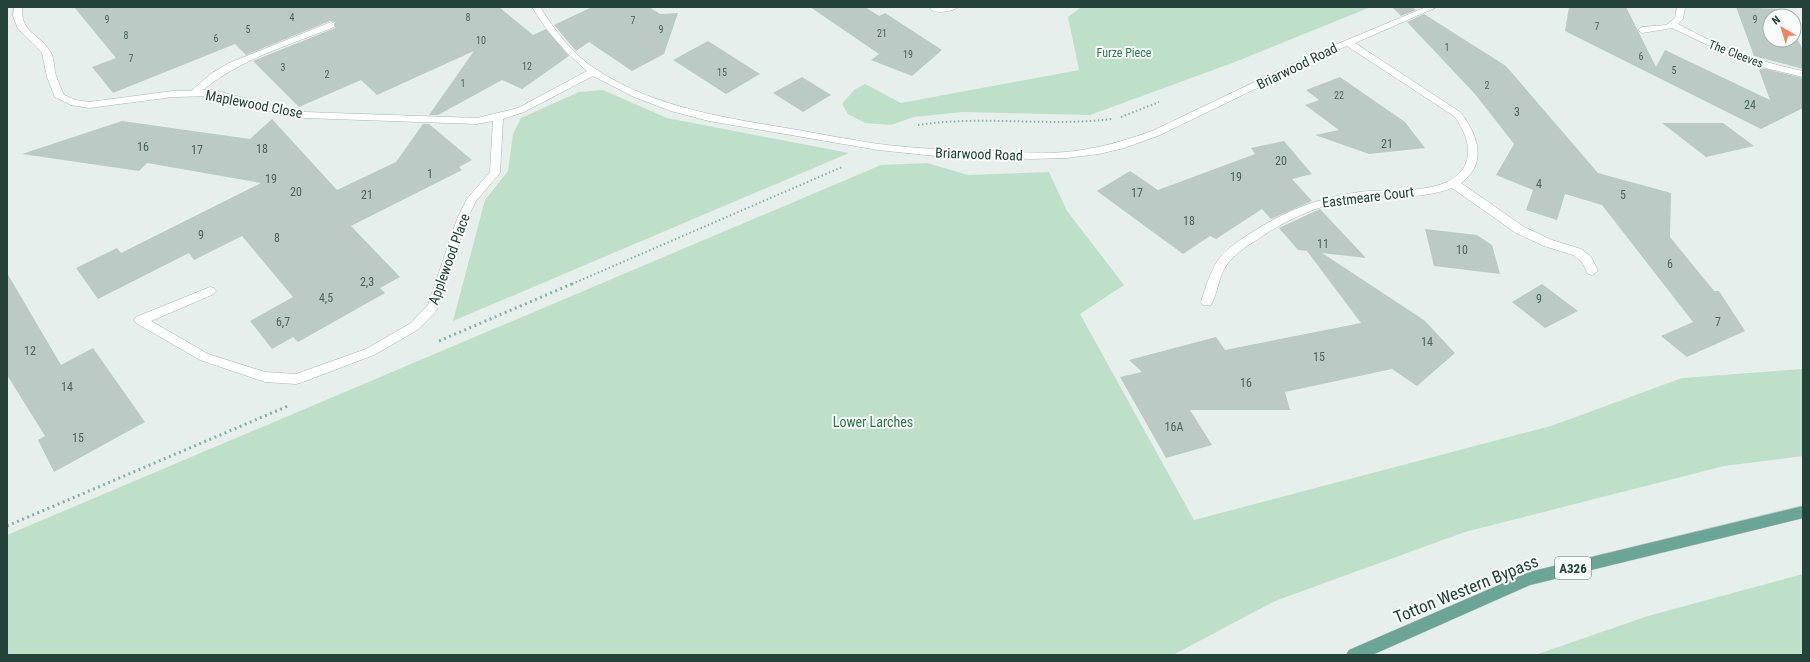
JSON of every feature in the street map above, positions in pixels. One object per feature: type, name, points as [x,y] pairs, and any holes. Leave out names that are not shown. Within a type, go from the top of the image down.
[{"type":"main road","name":"Totton Western Bypass","points":[[1354,655],[1529,579],[1803,512]]},
{"type":"street","name":"Maplewood Close","points":[[18,7],[16,16],[21,30],[38,42],[47,54],[51,74],[60,98],[74,103],[89,105],[194,93],[214,93],[280,111],[305,115],[478,121],[498,117]]},
{"type":"street","name":"Briarwood Road","points":[[536,7],[547,25],[564,45],[593,72],[637,94],[674,109],[695,115],[878,147],[936,153],[1032,156],[1066,155],[1099,151],[1156,134],[1347,42],[1433,7]]},
{"type":"street","points":[[934,9],[954,7]]},
{"type":"street","points":[[1642,30],[1662,28],[1673,25],[1679,19],[1680,7]]},
{"type":"street","points":[[194,93],[215,75],[232,65],[331,25]]},
{"type":"street","name":"The Cleeves","points":[[1673,25],[1697,38],[1763,66],[1803,74]]},
{"type":"street","name":"Eastmeare Court","points":[[1207,302],[1215,276],[1226,258],[1266,228],[1290,214],[1313,205],[1336,199],[1431,190],[1453,183],[1467,173],[1471,167],[1474,152],[1472,135],[1466,123],[1445,105],[1347,42]]},
{"type":"street","points":[[498,117],[521,110],[593,72]]},
{"type":"street","name":"Applewood Place","points":[[210,291],[140,320],[204,357],[265,376],[296,379],[370,352],[415,326],[433,307],[462,219],[472,198],[495,173],[498,117]]},
{"type":"street","points":[[1453,183],[1520,230],[1548,243],[1577,252],[1587,260],[1592,271]]},
{"type":"path","points":[[432,344],[856,161],[899,133],[915,126],[936,121],[971,120],[1053,124],[1092,123],[1115,119],[1162,101]]},
{"type":"path","points":[[7,526],[293,404]]},
{"type":"green space","name":"Furze Piece","points":[[1081,7],[1371,7],[1235,62],[1090,115],[962,112],[914,117],[891,125],[865,123],[848,114],[842,104],[854,90],[865,84],[901,103],[1079,70],[1068,17]]},
{"type":"green space","points":[[603,90],[667,118],[849,153],[453,321],[485,200],[508,171],[513,134],[521,118],[579,92]]},
{"type":"green space","name":"Lower Larches","points":[[927,163],[968,175],[1049,172],[1067,211],[1124,285],[1080,314],[1194,520],[1551,426],[1682,378],[1803,369],[1803,456],[1724,466],[1465,532],[1275,601],[1173,655],[7,655],[7,535],[881,165]]},
{"type":"green space","points":[[1803,574],[1803,655],[1535,655],[1648,616]]},
{"type":"building","points":[[74,7],[499,7],[533,35],[546,29],[569,56],[522,89],[502,80],[438,115],[429,115],[474,51],[377,95],[361,80],[299,107],[253,61],[335,28],[335,22],[330,21],[246,55],[235,44],[113,93],[92,67],[116,58]]},
{"type":"building","points":[[592,7],[649,7],[660,14],[678,13],[664,54],[632,71],[589,42],[576,51],[554,25]]},
{"type":"building","points":[[810,7],[865,7],[879,16],[885,13],[942,50],[912,76],[871,60],[879,54]]},
{"type":"building","points":[[1392,7],[1412,7],[1416,10],[1401,16]]},
{"type":"building","points":[[1569,7],[1626,7],[1656,67],[1665,50],[1770,100],[1758,67],[1803,78],[1803,108],[1761,129],[1565,31]]},
{"type":"building","points":[[1736,7],[1762,8],[1762,48],[1802,47],[1803,69],[1754,56]]},
{"type":"building","points":[[1424,14],[1506,66],[1598,173],[1671,193],[1670,237],[1714,291],[1719,291],[1745,331],[1687,357],[1661,336],[1693,322],[1602,205],[1565,194],[1557,220],[1526,210],[1533,190],[1496,175],[1514,144],[1475,94],[1407,22]]},
{"type":"building","points":[[708,41],[760,74],[726,94],[673,60]]},
{"type":"building","points":[[802,77],[831,95],[803,112],[773,93]]},
{"type":"building","points":[[1340,77],[1405,122],[1425,148],[1369,154],[1315,135],[1339,130],[1305,105],[1319,100],[1306,90]]},
{"type":"building","points":[[272,119],[337,190],[396,162],[423,124],[429,124],[472,160],[459,167],[462,170],[351,226],[400,277],[380,288],[385,293],[298,342],[293,337],[272,349],[250,321],[293,297],[242,236],[194,260],[189,253],[98,299],[76,268],[117,248],[121,253],[261,183],[147,163],[139,171],[22,154],[122,121],[250,139]]},
{"type":"building","points":[[1662,123],[1723,123],[1754,146],[1706,157]]},
{"type":"building","points":[[1284,141],[1312,174],[1292,179],[1312,201],[1271,219],[1262,209],[1216,239],[1210,236],[1183,254],[1097,191],[1130,171],[1158,190],[1255,154],[1251,148]]},
{"type":"building","points":[[1320,209],[1366,258],[1322,253],[1424,320],[1455,353],[1417,386],[1392,369],[1285,392],[1290,410],[1190,410],[1212,445],[1166,458],[1120,377],[1142,372],[1129,360],[1216,337],[1225,350],[1361,323],[1307,251],[1298,250],[1279,228]]},
{"type":"building","points":[[1425,229],[1477,235],[1492,245],[1500,274],[1434,266]]},
{"type":"building","points":[[7,273],[61,365],[93,348],[145,422],[54,472],[38,440],[45,436],[7,375]]},
{"type":"building","points":[[1542,284],[1578,311],[1545,328],[1512,302]]}]
